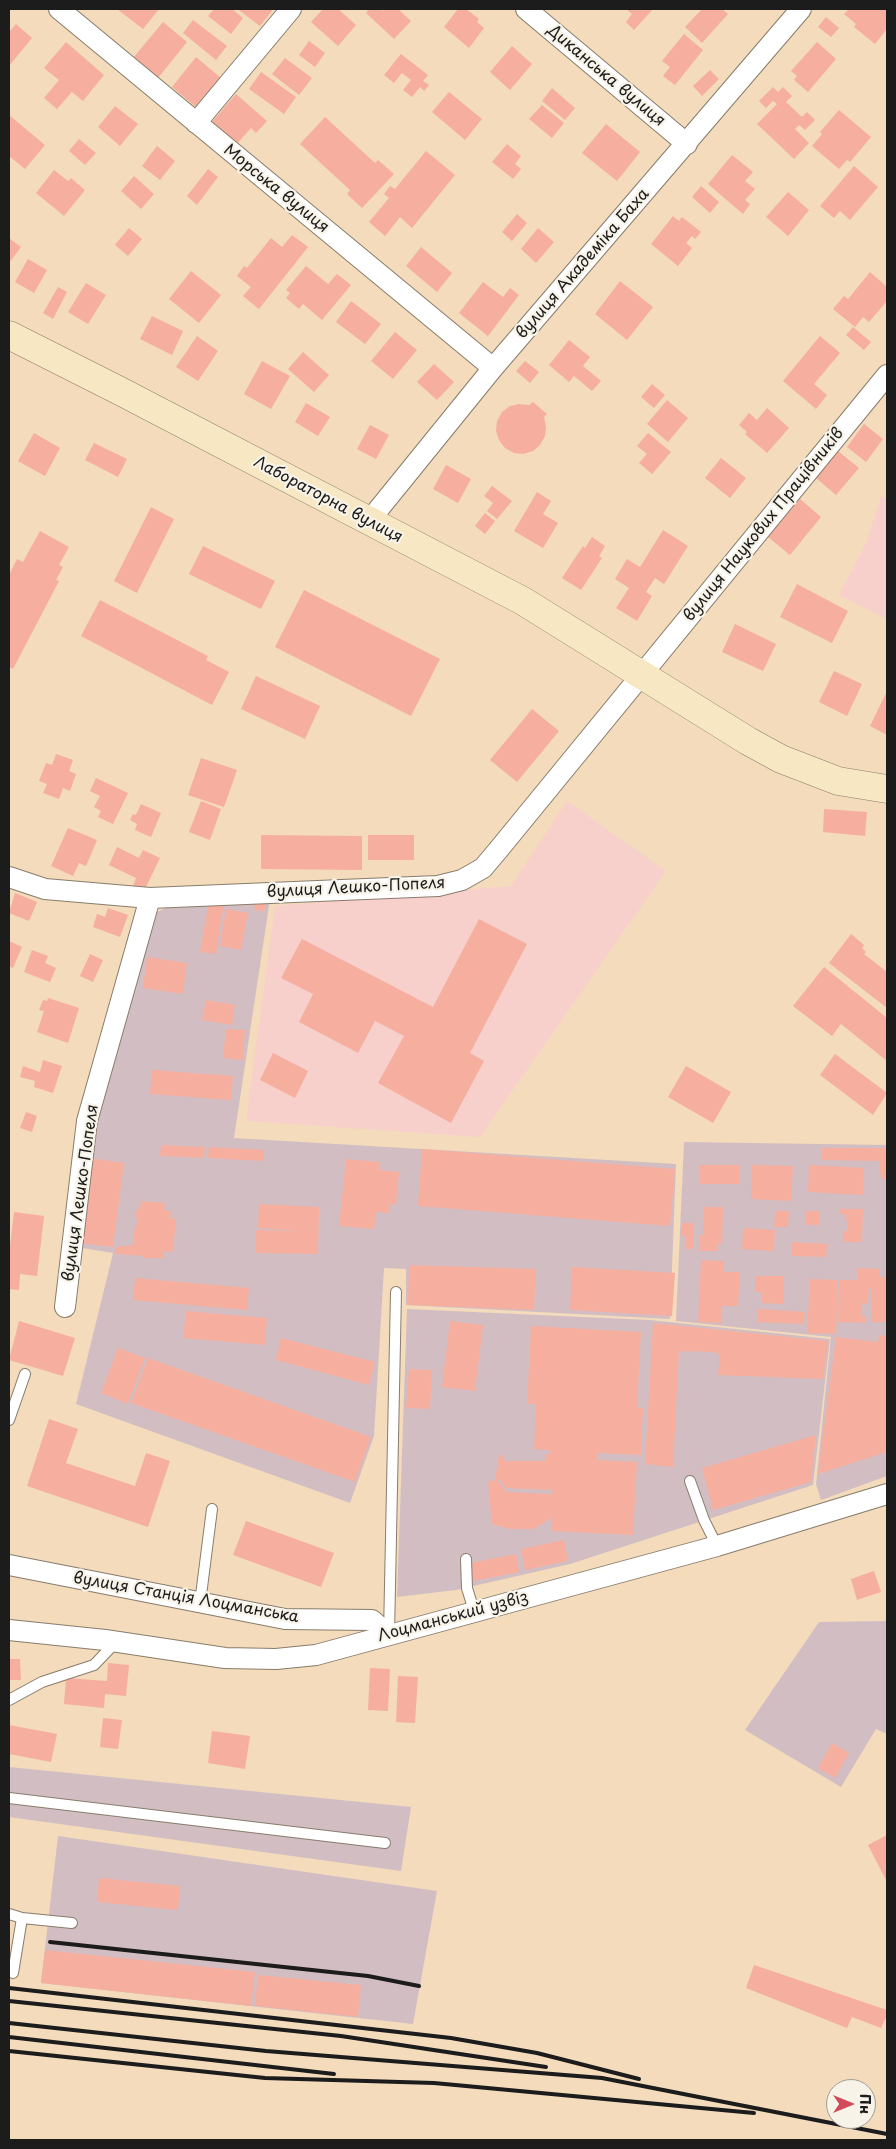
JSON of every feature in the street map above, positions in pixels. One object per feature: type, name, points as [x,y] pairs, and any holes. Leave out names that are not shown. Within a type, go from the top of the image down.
[{"type":"main road","name":"Лабораторна вулиця","points":[[9,335],[523,601],[641,674]]},
{"type":"main road","points":[[641,674],[748,741],[781,759],[838,781],[887,789]]},
{"type":"street","name":"Морська вулиця","points":[[59,9],[493,368]]},
{"type":"street","points":[[196,123],[291,9]]},
{"type":"street","name":"Диканська вулиця","points":[[526,9],[687,144]]},
{"type":"street","name":"вулиця Академіка Баха","points":[[368,521],[493,368],[687,144],[800,9]]},
{"type":"street","name":"вулиця Наукових Працівників","points":[[641,674],[887,375]]},
{"type":"street","name":"вулиця Лешко-Попеля","points":[[65,1307],[87,1121],[150,898],[438,886],[462,880],[483,868],[641,674]]},
{"type":"street","points":[[9,877],[44,889],[150,898]]},
{"type":"street","name":"Лоцманський узвіз","points":[[9,1630],[116,1642],[225,1658],[276,1659],[316,1655],[717,1546],[887,1494]]},
{"type":"street","name":"вулиця Станція Лоцманська","points":[[9,1565],[285,1618],[372,1620],[389,1635]]},
{"type":"lane","points":[[389,1635],[396,1292]]},
{"type":"lane","points":[[9,1420],[25,1374]]},
{"type":"lane","points":[[690,1480],[704,1520],[717,1546]]},
{"type":"lane","points":[[200,1603],[212,1510]]},
{"type":"lane","points":[[466,1559],[467,1588],[474,1611]]},
{"type":"lane","points":[[9,1700],[42,1682],[94,1665],[116,1642]]},
{"type":"lane","points":[[9,1798],[385,1843]]},
{"type":"lane","points":[[9,1914],[22,1918],[72,1923]]},
{"type":"lane","points":[[13,1973],[22,1918]]},
{"type":"shaded area","points":[[881,497],[887,498],[887,619],[839,595],[867,541]]},
{"type":"shaded area","points":[[567,801],[666,871],[480,1137],[246,1121],[275,906],[511,886]]},
{"type":"shaded area","points":[[212,899],[270,899],[234,1138],[676,1164],[670,1319],[406,1305],[406,1269],[384,1268],[374,1436],[350,1503],[76,1404],[113,1253],[76,1247],[91,1131],[155,913],[166,908]]},
{"type":"shaded area","points":[[684,1142],[887,1145],[887,1476],[821,1500],[816,1484],[831,1337],[676,1321]]},
{"type":"shaded area","points":[[407,1309],[650,1320],[830,1339],[813,1485],[570,1564],[456,1590],[397,1597]]},
{"type":"shaded area","points":[[887,1621],[887,1734],[876,1729],[841,1787],[745,1730],[819,1622]]},
{"type":"shaded area","points":[[9,1767],[411,1807],[401,1871],[9,1817]]},
{"type":"shaded area","points":[[58,1836],[437,1891],[413,2024],[41,1983]]},
{"type":"building","points":[[117,9],[159,9],[143,29]]},
{"type":"building","points":[[214,9],[232,9],[243,18],[231,34],[208,16]]},
{"type":"building","points":[[240,9],[270,9],[272,11],[260,26]]},
{"type":"building","points":[[323,9],[338,9],[356,25],[338,46],[311,22]]},
{"type":"building","points":[[369,9],[381,9],[383,11],[385,9],[398,9],[411,21],[394,39],[366,13]]},
{"type":"building","points":[[458,9],[466,9],[479,19],[477,22],[484,28],[469,48],[444,27]]},
{"type":"building","points":[[626,9],[653,9],[634,30],[626,22],[632,14]]},
{"type":"building","points":[[702,9],[722,9],[728,14],[702,43],[685,27]]},
{"type":"building","points":[[849,9],[887,9],[887,29],[875,44],[854,27],[856,24],[844,14]]},
{"type":"building","points":[[826,17],[839,28],[831,37],[818,27]]},
{"type":"building","points":[[193,20],[227,46],[216,60],[183,33]]},
{"type":"building","points":[[163,22],[187,42],[158,78],[133,58]]},
{"type":"building","points":[[16,24],[32,38],[9,66],[9,32]]},
{"type":"building","points":[[684,34],[703,50],[675,85],[663,76],[670,67],[662,61]]},
{"type":"building","points":[[309,41],[325,53],[315,67],[299,55]]},
{"type":"building","points":[[66,42],[104,75],[83,101],[72,92],[57,109],[44,98],[59,80],[44,68]]},
{"type":"building","points":[[817,42],[836,59],[808,92],[794,80],[797,76],[791,71]]},
{"type":"building","points":[[512,46],[532,64],[510,90],[490,72]]},
{"type":"building","points":[[401,54],[428,75],[423,81],[429,85],[424,91],[420,87],[412,97],[403,90],[411,80],[402,73],[394,83],[384,75]]},
{"type":"building","points":[[196,57],[227,83],[203,113],[172,87]]},
{"type":"building","points":[[285,58],[312,78],[299,95],[272,74]]},
{"type":"building","points":[[710,70],[719,79],[702,96],[693,86]]},
{"type":"building","points":[[261,72],[296,97],[284,114],[249,89]]},
{"type":"building","points":[[773,87],[778,92],[783,87],[792,96],[786,102],[802,117],[807,112],[815,120],[805,130],[799,125],[795,129],[809,143],[794,159],[757,124],[777,104],[773,101],[766,108],[759,101]]},
{"type":"building","points":[[552,88],[575,108],[565,120],[542,101]]},
{"type":"building","points":[[449,92],[482,119],[465,140],[432,112]]},
{"type":"building","points":[[236,94],[267,121],[256,133],[251,128],[236,145],[211,123]]},
{"type":"building","points":[[542,105],[564,123],[552,138],[529,119]]},
{"type":"building","points":[[115,106],[138,124],[120,146],[98,127]]},
{"type":"building","points":[[839,110],[871,137],[850,162],[847,160],[839,169],[812,146],[822,134],[820,132]]},
{"type":"building","points":[[9,115],[45,145],[25,169],[9,156]]},
{"type":"building","points":[[325,117],[375,163],[378,160],[394,174],[362,208],[347,194],[350,190],[300,144]]},
{"type":"building","points":[[606,124],[640,152],[617,181],[582,153]]},
{"type":"building","points":[[79,139],[96,153],[85,165],[69,151]]},
{"type":"building","points":[[507,144],[521,156],[515,164],[521,169],[513,179],[492,162]]},
{"type":"building","points":[[157,146],[175,161],[160,180],[142,166]]},
{"type":"building","points":[[426,151],[455,175],[412,228],[400,217],[385,236],[369,222],[389,198],[384,194],[390,186],[395,189]]},
{"type":"building","points":[[732,155],[753,172],[745,181],[755,189],[745,200],[750,204],[743,214],[708,184]]},
{"type":"building","points":[[854,166],[878,187],[850,220],[840,211],[834,218],[820,206]]},
{"type":"building","points":[[208,169],[218,177],[197,205],[187,196]]},
{"type":"building","points":[[54,170],[68,181],[71,178],[85,190],[64,216],[36,193]]},
{"type":"building","points":[[134,176],[154,194],[141,209],[121,191]]},
{"type":"building","points":[[701,186],[719,202],[710,213],[692,197]]},
{"type":"building","points":[[788,192],[809,210],[788,236],[766,217]]},
{"type":"building","points":[[517,214],[527,223],[512,241],[502,232]]},
{"type":"building","points":[[673,216],[679,221],[682,217],[701,232],[695,239],[692,236],[686,243],[692,248],[678,266],[651,244]]},
{"type":"building","points":[[129,228],[142,239],[128,256],[115,245]]},
{"type":"building","points":[[538,228],[554,242],[536,263],[521,249]]},
{"type":"building","points":[[292,235],[308,247],[259,309],[243,296],[251,287],[237,276],[244,266],[247,268],[271,238],[282,247]]},
{"type":"building","points":[[9,238],[21,247],[9,263]]},
{"type":"building","points":[[421,247],[452,273],[437,292],[406,266]]},
{"type":"building","points":[[28,259],[47,270],[34,293],[15,282]]},
{"type":"building","points":[[306,266],[328,284],[337,274],[351,285],[322,320],[303,304],[299,309],[286,298],[290,293],[286,290]]},
{"type":"building","points":[[191,271],[221,295],[199,323],[169,299]]},
{"type":"building","points":[[870,272],[887,287],[887,301],[869,322],[863,317],[855,327],[833,309],[844,296],[848,299]]},
{"type":"building","points":[[620,281],[653,307],[627,340],[595,314]]},
{"type":"building","points":[[483,282],[503,297],[510,288],[519,295],[488,336],[459,313]]},
{"type":"building","points":[[86,283],[106,295],[88,324],[68,312]]},
{"type":"building","points":[[58,287],[67,292],[53,319],[43,313]]},
{"type":"building","points":[[351,301],[381,324],[365,344],[336,322]]},
{"type":"building","points":[[152,316],[183,331],[172,355],[140,339]]},
{"type":"building","points":[[853,327],[871,342],[864,350],[846,335]]},
{"type":"building","points":[[395,332],[417,350],[393,379],[371,361]]},
{"type":"building","points":[[197,336],[218,351],[198,381],[176,367]]},
{"type":"building","points":[[820,336],[840,353],[814,384],[827,395],[816,409],[783,381]]},
{"type":"building","points":[[569,340],[590,357],[583,366],[601,381],[592,391],[574,376],[569,382],[549,365]]},
{"type":"building","points":[[303,352],[329,375],[314,392],[288,369]]},
{"type":"building","points":[[262,361],[290,376],[271,409],[244,394]]},
{"type":"building","points":[[525,361],[539,372],[530,383],[516,371]]},
{"type":"building","points":[[434,364],[454,382],[437,400],[417,382]]},
{"type":"building","points":[[652,384],[665,395],[654,408],[641,397]]},
{"type":"building","points":[[667,400],[688,418],[668,442],[647,424]]},
{"type":"building","points":[[533,402],[547,414],[544,417],[545,436],[540,445],[533,451],[523,454],[514,453],[505,448],[499,440],[496,431],[497,421],[502,412],[510,406],[519,404],[529,405]]},
{"type":"building","points":[[306,403],[330,417],[318,436],[295,422]]},
{"type":"building","points":[[767,408],[789,428],[767,453],[745,434],[747,432],[739,425],[749,413],[757,420]]},
{"type":"building","points":[[864,424],[883,439],[866,462],[847,447]]},
{"type":"building","points":[[370,425],[389,435],[376,459],[357,449]]},
{"type":"building","points":[[34,433],[60,448],[45,476],[18,461]]},
{"type":"building","points":[[648,433],[671,452],[652,474],[639,463],[647,454],[637,446]]},
{"type":"building","points":[[94,443],[127,459],[118,477],[85,460]]},
{"type":"building","points":[[838,451],[859,468],[836,495],[816,478]]},
{"type":"building","points":[[721,458],[746,478],[730,498],[705,478]]},
{"type":"building","points":[[446,465],[471,479],[458,503],[433,489]]},
{"type":"building","points":[[492,486],[512,501],[497,519],[487,511],[493,503],[484,496]]},
{"type":"building","points":[[537,492],[551,501],[543,514],[558,523],[543,548],[514,531]]},
{"type":"building","points":[[800,499],[821,517],[790,555],[768,537]]},
{"type":"building","points":[[151,507],[174,519],[137,593],[114,581]]},
{"type":"building","points":[[485,513],[495,521],[485,534],[475,526]]},
{"type":"building","points":[[663,530],[688,546],[664,584],[655,578],[646,592],[652,596],[637,621],[616,608],[629,588],[615,579],[627,559],[640,567]]},
{"type":"building","points":[[40,531],[69,547],[59,565],[63,567],[56,580],[59,581],[13,669],[9,667],[9,575],[17,559],[23,562]]},
{"type":"building","points":[[592,537],[605,546],[599,556],[602,558],[581,590],[562,578],[583,546],[585,548]]},
{"type":"building","points":[[203,546],[275,581],[261,609],[189,574]]},
{"type":"building","points":[[797,584],[848,611],[832,643],[780,617]]},
{"type":"building","points":[[304,590],[440,659],[411,716],[275,647]]},
{"type":"building","points":[[100,600],[208,656],[206,660],[229,672],[212,705],[81,636]]},
{"type":"building","points":[[735,624],[776,644],[763,671],[722,652]]},
{"type":"building","points":[[834,671],[862,684],[847,716],[819,702]]},
{"type":"building","points":[[256,676],[320,706],[305,739],[241,709]]},
{"type":"building","points":[[887,694],[887,735],[870,726]]},
{"type":"building","points":[[532,709],[559,731],[517,782],[490,760]]},
{"type":"building","points":[[56,754],[73,760],[69,771],[76,774],[70,791],[63,788],[59,799],[43,793],[47,784],[39,781],[46,763],[52,765]]},
{"type":"building","points":[[201,758],[237,770],[224,807],[188,795]]},
{"type":"building","points":[[96,778],[128,793],[113,824],[98,817],[101,811],[94,807],[100,796],[90,791]]},
{"type":"building","points":[[201,801],[221,809],[210,840],[189,832]]},
{"type":"building","points":[[141,804],[161,813],[151,837],[135,830],[137,824],[130,820],[133,814],[136,815]]},
{"type":"building","points":[[824,809],[867,812],[865,836],[823,832]]},
{"type":"building","points":[[68,828],[97,840],[86,866],[79,863],[73,876],[51,866]]},
{"type":"building","points":[[261,835],[362,836],[362,870],[261,869]]},
{"type":"building","points":[[368,835],[414,835],[414,860],[368,860]]},
{"type":"building","points":[[117,847],[139,858],[143,850],[160,858],[146,887],[133,886],[136,878],[109,865]]},
{"type":"building","points":[[15,893],[37,902],[29,921],[9,913]]},
{"type":"building","points":[[266,900],[266,910],[255,911],[254,901]]},
{"type":"building","points":[[209,901],[224,904],[216,954],[200,952]]},
{"type":"building","points":[[108,908],[128,915],[120,937],[93,927],[97,914],[105,917]]},
{"type":"building","points":[[226,909],[248,913],[241,950],[220,946]]},
{"type":"building","points":[[479,919],[527,944],[470,1053],[484,1061],[451,1123],[378,1083],[404,1036],[375,1021],[358,1053],[299,1022],[313,994],[281,978],[302,939],[433,1007]]},
{"type":"building","points":[[851,934],[864,945],[862,948],[866,952],[864,954],[887,972],[887,1008],[829,963]]},
{"type":"building","points":[[9,941],[22,947],[13,968],[9,966]]},
{"type":"building","points":[[32,950],[48,956],[45,963],[56,968],[50,982],[24,972]]},
{"type":"building","points":[[90,954],[103,960],[93,982],[80,976]]},
{"type":"building","points":[[147,957],[187,963],[183,994],[143,988]]},
{"type":"building","points":[[824,967],[887,1018],[887,1061],[841,1024],[832,1036],[793,1006]]},
{"type":"building","points":[[48,998],[79,1008],[68,1043],[37,1032],[44,1011],[39,1010],[43,1000],[47,1001]]},
{"type":"building","points":[[206,1000],[235,1005],[232,1025],[202,1020]]},
{"type":"building","points":[[226,1029],[245,1030],[243,1060],[223,1058]]},
{"type":"building","points":[[273,1053],[308,1071],[295,1098],[260,1080]]},
{"type":"building","points":[[835,1054],[887,1093],[873,1115],[820,1075]]},
{"type":"building","points":[[43,1060],[62,1066],[53,1093],[34,1087],[35,1081],[20,1077],[23,1066],[40,1072]]},
{"type":"building","points":[[686,1066],[731,1092],[713,1123],[668,1097]]},
{"type":"building","points":[[152,1070],[233,1076],[231,1100],[150,1094]]},
{"type":"building","points":[[26,1112],[37,1116],[32,1132],[20,1128]]},
{"type":"building","points":[[161,1145],[205,1147],[204,1158],[160,1156]]},
{"type":"building","points":[[209,1147],[264,1150],[264,1161],[208,1158]]},
{"type":"building","points":[[822,1148],[887,1148],[887,1179],[881,1179],[879,1161],[822,1160]]},
{"type":"building","points":[[422,1149],[675,1169],[670,1226],[418,1206]]},
{"type":"building","points":[[89,1158],[124,1163],[113,1247],[78,1243]]},
{"type":"building","points":[[346,1159],[380,1162],[379,1170],[399,1172],[396,1205],[390,1204],[389,1213],[376,1212],[374,1229],[339,1226]]},
{"type":"building","points":[[700,1165],[739,1165],[739,1184],[700,1184]]},
{"type":"building","points":[[752,1165],[793,1166],[791,1201],[751,1199]]},
{"type":"building","points":[[809,1165],[864,1168],[863,1195],[808,1192]]},
{"type":"building","points":[[142,1201],[165,1203],[164,1210],[171,1211],[170,1218],[176,1219],[173,1252],[164,1251],[163,1258],[144,1258],[144,1256],[115,1254],[116,1247],[133,1245],[135,1225],[137,1225],[138,1218],[135,1218],[135,1210],[138,1210]]},
{"type":"building","points":[[259,1204],[319,1207],[318,1254],[256,1253],[256,1230],[304,1231],[258,1228]]},
{"type":"building","points":[[704,1207],[723,1207],[722,1244],[717,1244],[717,1251],[699,1251],[700,1235],[703,1235]]},
{"type":"building","points":[[840,1209],[863,1209],[862,1242],[843,1242],[843,1231],[848,1231],[848,1221],[845,1221],[845,1214],[840,1214]]},
{"type":"building","points":[[775,1211],[789,1211],[788,1227],[774,1227]]},
{"type":"building","points":[[806,1211],[819,1211],[819,1225],[805,1225]]},
{"type":"building","points":[[14,1212],[44,1216],[37,1276],[20,1274],[19,1290],[9,1289],[9,1255]]},
{"type":"building","points":[[682,1223],[694,1223],[693,1249],[685,1249],[685,1236],[681,1236]]},
{"type":"building","points":[[743,1228],[775,1230],[774,1251],[742,1249]]},
{"type":"building","points":[[792,1242],[827,1244],[826,1257],[792,1256]]},
{"type":"building","points":[[701,1260],[724,1261],[724,1272],[740,1272],[738,1306],[722,1306],[722,1323],[698,1322]]},
{"type":"building","points":[[409,1265],[536,1269],[534,1310],[408,1305]]},
{"type":"building","points":[[572,1267],[675,1273],[672,1316],[570,1310]]},
{"type":"building","points":[[857,1268],[880,1269],[880,1277],[887,1277],[887,1322],[871,1322],[872,1288],[869,1288],[868,1304],[862,1303],[861,1316],[866,1316],[866,1323],[838,1322],[839,1280],[857,1280]]},
{"type":"building","points":[[755,1276],[784,1276],[784,1304],[762,1303],[762,1292],[755,1292]]},
{"type":"building","points":[[135,1278],[249,1288],[247,1310],[133,1300]]},
{"type":"building","points":[[810,1279],[838,1280],[836,1334],[807,1333]]},
{"type":"building","points":[[758,1309],[805,1312],[804,1324],[757,1322]]},
{"type":"building","points":[[186,1311],[267,1318],[265,1345],[183,1338]]},
{"type":"building","points":[[19,1321],[75,1338],[63,1376],[9,1360]]},
{"type":"building","points":[[450,1321],[483,1325],[475,1391],[442,1387]]},
{"type":"building","points":[[653,1323],[828,1341],[823,1379],[718,1375],[720,1354],[715,1354],[715,1352],[679,1351],[673,1467],[645,1464]]},
{"type":"building","points":[[531,1326],[641,1332],[637,1408],[643,1408],[641,1455],[597,1453],[597,1460],[637,1462],[633,1535],[551,1531],[551,1518],[534,1529],[510,1529],[492,1524],[488,1482],[495,1480],[499,1455],[504,1455],[504,1461],[546,1461],[546,1454],[550,1455],[550,1450],[534,1449],[536,1404],[527,1404]],"holes":[[[497,1480],[500,1480],[506,1488],[553,1490],[552,1494],[507,1492]]]},
{"type":"building","points":[[879,1335],[887,1336],[887,1452],[818,1474],[836,1337],[878,1342]]},
{"type":"building","points":[[281,1338],[375,1362],[369,1385],[276,1360]]},
{"type":"building","points":[[118,1348],[145,1358],[128,1404],[101,1393]]},
{"type":"building","points":[[148,1358],[371,1437],[355,1482],[131,1403]]},
{"type":"building","points":[[409,1369],[432,1370],[430,1409],[406,1408]]},
{"type":"building","points":[[49,1419],[78,1429],[66,1463],[135,1486],[146,1453],[170,1461],[148,1527],[27,1486]]},
{"type":"building","points":[[816,1435],[811,1482],[713,1510],[702,1468]]},
{"type":"building","points":[[246,1521],[334,1553],[321,1587],[233,1555]]},
{"type":"building","points":[[564,1540],[568,1561],[525,1570],[521,1549]]},
{"type":"building","points":[[516,1554],[519,1572],[473,1581],[470,1563]]},
{"type":"building","points":[[874,1571],[881,1592],[857,1600],[851,1579]]},
{"type":"building","points":[[9,1659],[20,1659],[21,1680],[9,1680]]},
{"type":"building","points":[[108,1663],[129,1665],[126,1696],[105,1694],[104,1708],[64,1704],[66,1678],[107,1681]]},
{"type":"building","points":[[370,1668],[390,1669],[388,1711],[368,1710]]},
{"type":"building","points":[[398,1676],[418,1677],[415,1723],[396,1722]]},
{"type":"building","points":[[103,1718],[122,1720],[118,1749],[100,1747]]},
{"type":"building","points":[[9,1725],[57,1734],[51,1762],[9,1754]]},
{"type":"building","points":[[212,1731],[250,1736],[245,1769],[208,1763]]},
{"type":"building","points":[[832,1743],[849,1753],[835,1778],[818,1768]]},
{"type":"building","points":[[887,1835],[887,1882],[868,1845]]},
{"type":"building","points":[[99,1878],[180,1886],[178,1910],[97,1902]]},
{"type":"building","points":[[45,1950],[255,1972],[251,2006],[41,1983]]},
{"type":"building","points":[[754,1965],[887,2010],[887,2015],[881,2028],[852,2017],[847,2028],[746,1988]]},
{"type":"building","points":[[258,1975],[361,1985],[358,2017],[255,2006]]},
{"type":"railway","points":[[50,1942],[368,1976],[419,1986]]},
{"type":"railway","points":[[9,1988],[451,2038],[537,2053],[639,2079]]},
{"type":"railway","points":[[9,2001],[341,2036],[546,2067]]},
{"type":"railway","points":[[9,2023],[266,2051],[602,2078],[887,2134]]},
{"type":"railway","points":[[9,2037],[334,2074]]},
{"type":"railway","points":[[9,2051],[265,2078],[434,2083],[754,2113]]}]
